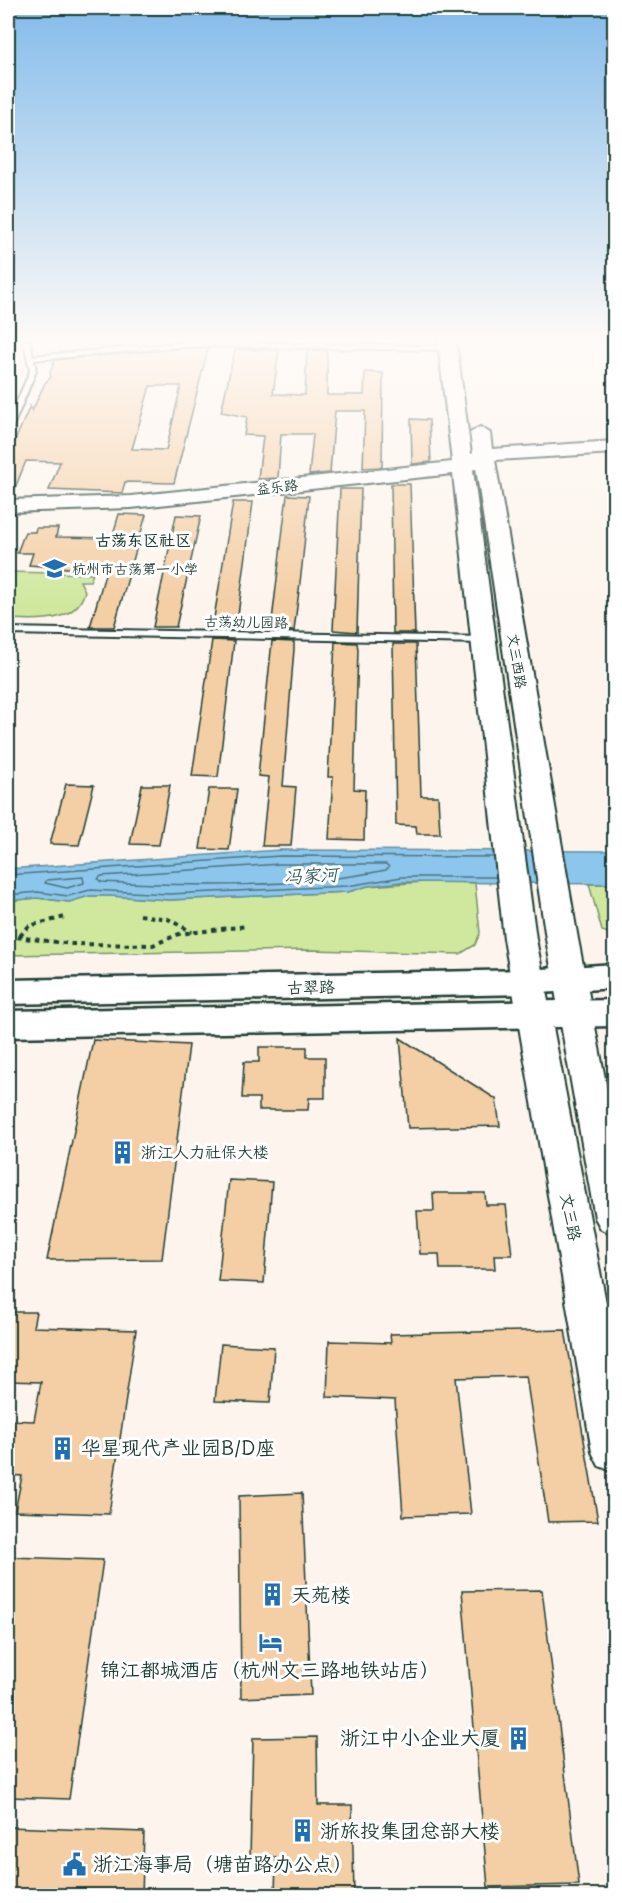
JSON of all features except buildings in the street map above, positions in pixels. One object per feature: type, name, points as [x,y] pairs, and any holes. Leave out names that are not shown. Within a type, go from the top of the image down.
[{"type":"main road","name":"文三西路","points":[[468,430],[571,980]]},
{"type":"main road","name":"益乐路","points":[[8,506],[131,502],[473,462],[518,451],[615,447]]},
{"type":"main road","name":"文三西路","points":[[473,462],[485,640],[516,902],[530,999]]},
{"type":"main road","name":"古翠路","points":[[8,1024],[530,999],[571,980],[615,976]]},
{"type":"main road","points":[[571,980],[575,1014],[615,1218]]},
{"type":"main road","name":"古翠路","points":[[8,992],[530,999],[575,1014],[615,1013]]},
{"type":"main road","name":"文三路","points":[[530,999],[615,1452]]},
{"type":"lane","name":"古荡幼儿园路","points":[[8,631],[485,640]]},
{"type":"path","points":[[140,915],[166,918],[182,924],[193,933]]},
{"type":"path","points":[[20,937],[29,926],[64,917]]},
{"type":"path","points":[[8,936],[72,944],[153,945],[179,934],[247,926]]},
{"type":"green space","points":[[8,572],[93,574],[90,581],[80,581],[85,591],[73,610],[53,618],[30,620],[8,619]]},
{"type":"green space","points":[[438,881],[475,883],[480,933],[475,945],[460,954],[312,950],[8,955],[8,901],[37,898],[69,902],[89,896],[169,900],[348,892],[368,886]]},
{"type":"green space","points":[[589,884],[614,884],[614,935],[602,931]]},
{"type":"water","name":"冯家河","points":[[280,850],[614,851],[614,884],[400,882],[368,886],[348,892],[169,900],[89,896],[69,902],[37,898],[8,901],[8,869]]},
{"type":"place","name":"杭州市古荡第一小学","points":[[54,569]]},
{"type":"place","name":"浙江人力社保大楼","points":[[123,1152]]},
{"type":"place","name":"华星现代产业园B/D座","points":[[63,1448]]},
{"type":"place","name":"天苑楼","points":[[273,1595]]},
{"type":"place","name":"锦江都城酒店（杭州文三路地铁站店）","points":[[270,1642]]},
{"type":"place","name":"浙江中小企业大厦","points":[[518,1738]]},
{"type":"place","name":"浙旅投集团总部大楼","points":[[302,1831]]},
{"type":"place","name":"浙江海事局（塘苗路办公点）","points":[[75,1864]]},
{"type":"district","name":"古荡东区社区","points":[[143,540]]}]
